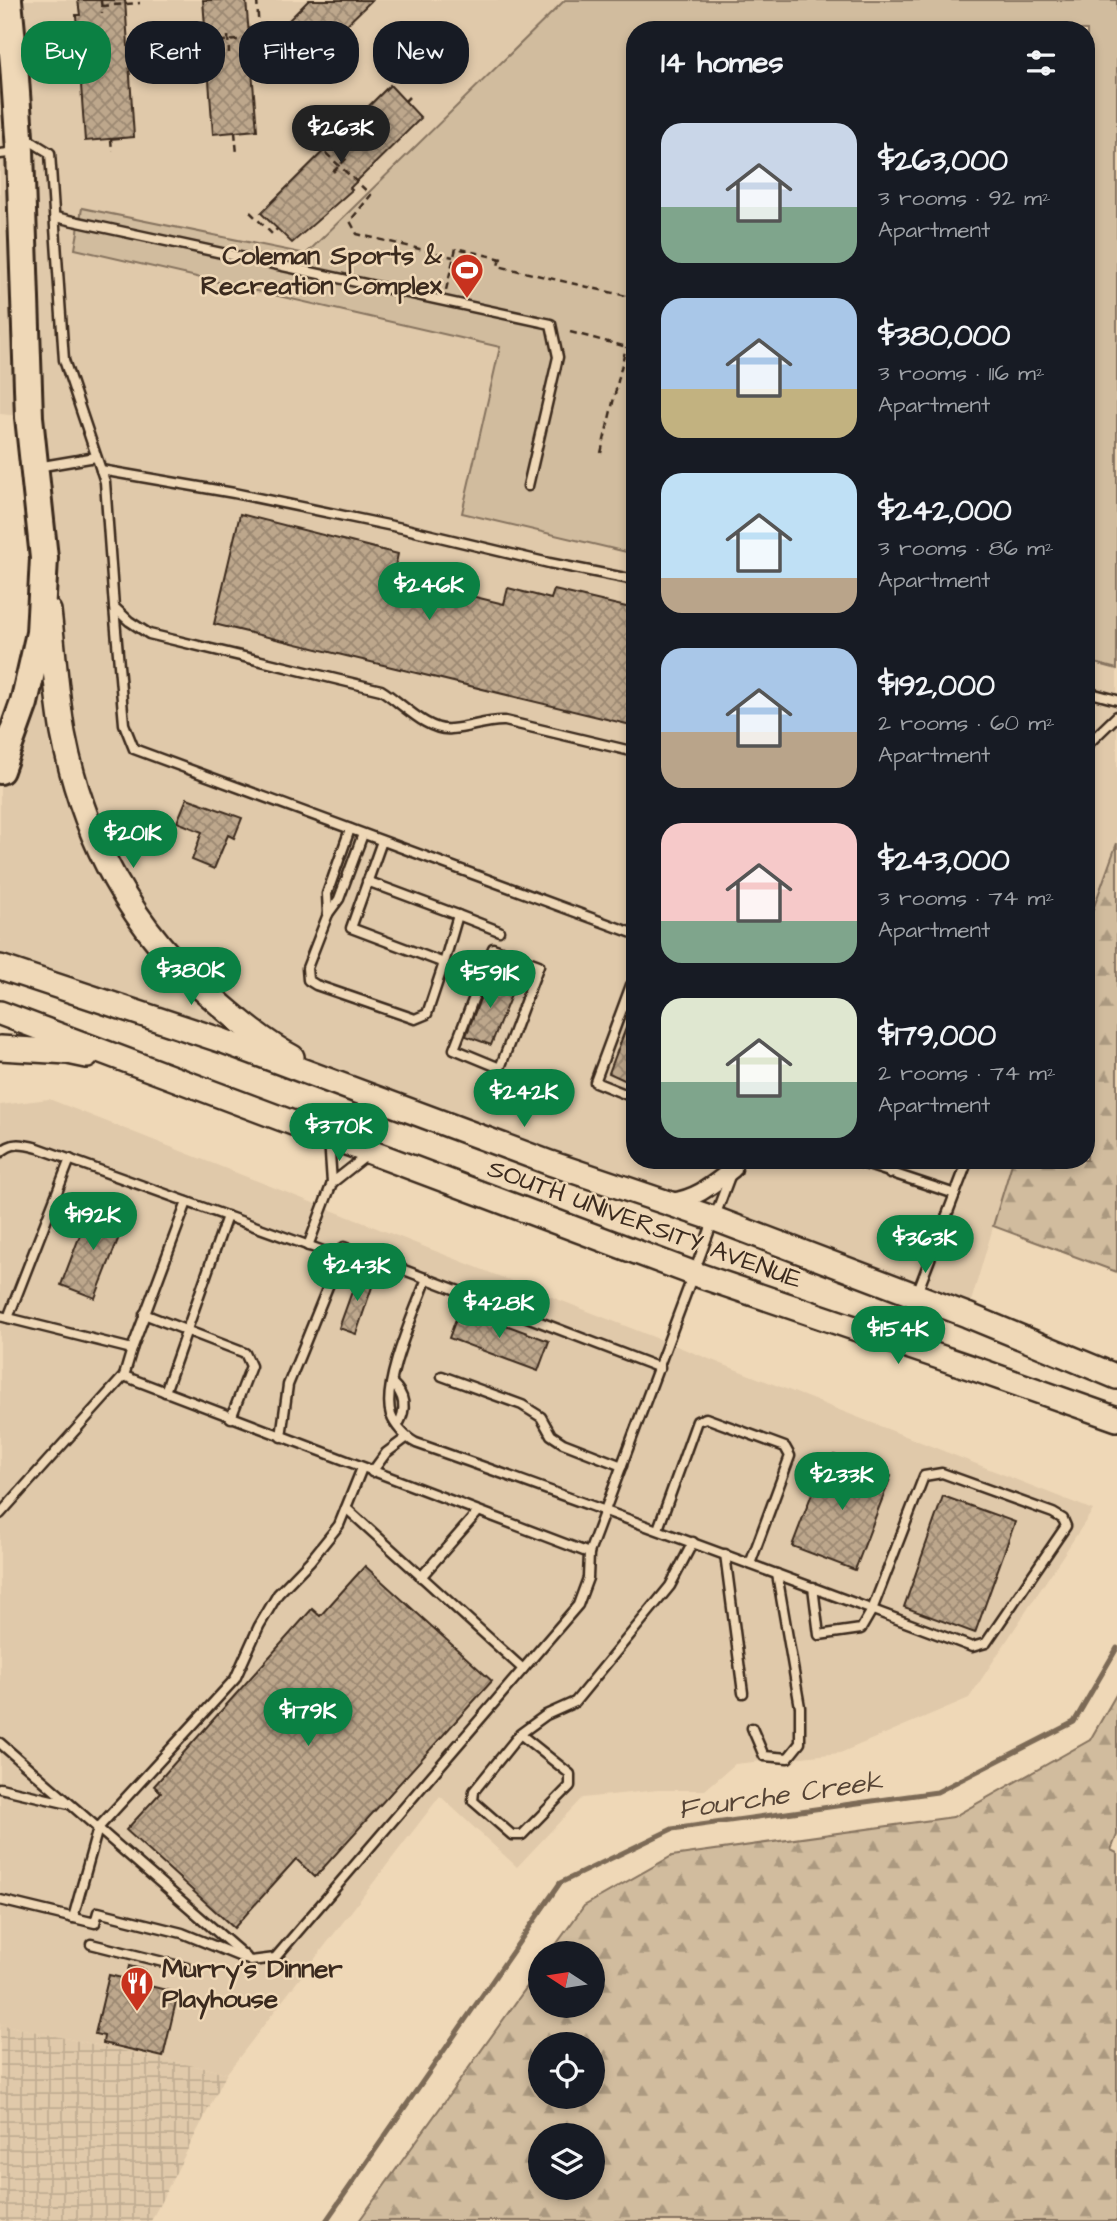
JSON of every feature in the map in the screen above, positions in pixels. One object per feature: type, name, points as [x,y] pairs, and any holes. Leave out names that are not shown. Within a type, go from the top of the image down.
[{"type":"main road","points":[[8,0],[12,142],[29,417],[56,683],[65,742],[87,821],[113,878],[146,929],[191,980],[260,1037],[288,1055],[366,1095]]},
{"type":"main road","points":[[0,771],[24,703],[40,634],[44,558]]},
{"type":"main road","name":"SOUTH UNIVERSITY AVENUE","points":[[0,967],[223,1041],[550,1163],[715,1219],[1117,1377]]},
{"type":"main road","name":"SOUTH UNIVERSITY AVENUE","points":[[0,1013],[695,1274],[1116,1419]]},
{"type":"main road","points":[[0,1048],[68,1052],[147,1069]]},
{"type":"street","points":[[668,1202],[688,1199],[710,1187],[730,1169]]},
{"type":"lane","points":[[12,142],[50,152],[64,360],[105,482],[124,724],[134,749],[626,931]]},
{"type":"lane","points":[[55,217],[551,324],[558,357],[528,486]]},
{"type":"lane","points":[[34,467],[96,457]]},
{"type":"lane","points":[[101,470],[247,495],[402,527],[549,564],[626,578]]},
{"type":"lane","points":[[114,607],[149,634],[381,690],[435,727],[449,730],[491,720],[505,721],[626,750]]},
{"type":"lane","points":[[1095,694],[1117,700]]},
{"type":"lane","points":[[1095,737],[1117,716]]},
{"type":"lane","points":[[328,914],[327,894],[350,829]]},
{"type":"lane","points":[[363,834],[339,898],[328,914],[307,968],[308,980],[415,1019],[427,1014],[458,915]]},
{"type":"lane","points":[[382,841],[351,928],[443,963]]},
{"type":"lane","points":[[368,881],[499,931]]},
{"type":"lane","points":[[493,948],[539,965],[500,1068],[454,1049],[493,948]]},
{"type":"lane","points":[[626,998],[595,1082],[626,1094]]},
{"type":"lane","points":[[308,1246],[332,1183],[329,1136]]},
{"type":"lane","points":[[0,1153],[10,1145],[20,1143],[340,1257]]},
{"type":"lane","points":[[332,1183],[371,1152]]},
{"type":"lane","points":[[69,1159],[4,1317],[132,1349]]},
{"type":"lane","points":[[0,1900],[95,1923],[98,1912],[182,1933],[251,1961],[275,1958],[578,1605],[588,1578],[589,1553],[733,1169]]},
{"type":"lane","points":[[877,1169],[956,1194]]},
{"type":"lane","points":[[890,1174],[892,1169]]},
{"type":"lane","points":[[916,1296],[965,1169]]},
{"type":"lane","points":[[0,1514],[124,1376],[144,1314],[187,1202]]},
{"type":"lane","points":[[165,1392],[227,1216]]},
{"type":"lane","points":[[281,1437],[288,1385],[344,1247],[660,1368]]},
{"type":"lane","points":[[426,1278],[394,1369],[388,1395],[391,1417],[406,1438],[416,1443],[605,1509],[750,1564],[813,1587],[872,1609],[972,1647],[986,1643],[1066,1526],[1063,1518],[1054,1513],[942,1473],[924,1476],[872,1609],[861,1629],[818,1635],[813,1587]]},
{"type":"lane","points":[[144,1314],[246,1353],[251,1366],[231,1418]]},
{"type":"lane","points":[[124,1376],[589,1553]]},
{"type":"lane","points":[[442,1376],[522,1405],[541,1417],[551,1435],[563,1443],[622,1466]]},
{"type":"lane","points":[[392,1382],[401,1392],[404,1415],[398,1425]]},
{"type":"lane","points":[[658,1529],[697,1421],[706,1418],[785,1447],[790,1456],[750,1564]]},
{"type":"lane","points":[[372,1472],[386,1453],[406,1438]]},
{"type":"lane","points":[[73,1918],[98,1828],[235,1679],[259,1626],[278,1594],[310,1561],[339,1525],[362,1468]]},
{"type":"lane","points":[[346,1508],[523,1669]]},
{"type":"lane","points":[[421,1577],[478,1511]]},
{"type":"lane","points":[[520,1734],[570,1774],[570,1786],[522,1835],[512,1835],[473,1801],[474,1791],[520,1734],[546,1715],[575,1702],[670,1586],[693,1542]]},
{"type":"lane","points":[[725,1554],[743,1693]]},
{"type":"lane","points":[[752,1728],[764,1756],[788,1758],[800,1743],[800,1707],[777,1574]]},
{"type":"lane","points":[[0,1743],[251,1961]]},
{"type":"lane","points":[[0,1788],[72,1805]]},
{"type":"lane","points":[[90,1944],[187,1968]]},
{"type":"path","points":[[101,0],[102,13]]},
{"type":"path","points":[[257,0],[258,21]]},
{"type":"path","points":[[102,6],[140,3]]},
{"type":"path","points":[[225,38],[239,38]]},
{"type":"path","points":[[228,38],[229,52]]},
{"type":"path","points":[[405,101],[409,97]]},
{"type":"path","points":[[235,132],[237,154]]},
{"type":"path","points":[[111,139],[112,151]]},
{"type":"path","points":[[317,145],[371,195],[350,221],[357,234],[453,257]]},
{"type":"path","points":[[333,172],[349,156]]},
{"type":"path","points":[[250,212],[272,234],[277,229]]},
{"type":"path","points":[[444,300],[456,248],[501,258],[498,266],[626,296]]},
{"type":"path","points":[[570,332],[626,347],[601,453]]},
{"type":"shaded area","points":[[0,0],[1117,0],[1117,843],[1095,904],[1095,21],[626,21],[626,1169],[1010,1169],[967,1315],[0,969],[0,770],[33,665],[29,417],[0,414]]},
{"type":"shaded area","points":[[49,1099],[1093,1510],[969,1698],[840,1753],[735,1764],[705,1790],[658,1790],[582,1798],[517,1867],[440,1796],[227,2073],[0,2024],[0,1105]]},
{"type":"shaded area","points":[[0,2024],[227,2073],[151,2221],[0,2221]]},
{"type":"green space","name":"Coleman Sports & Recreation Complex","points":[[565,0],[1117,0],[1117,669],[1095,663],[1095,21],[626,21],[626,552],[462,513],[500,347],[75,249],[82,208],[306,254]]},
{"type":"green space","points":[[1117,843],[1117,1272],[993,1226],[1010,1169],[1095,1169],[1095,904]]},
{"type":"green space","points":[[1117,1693],[1117,1835],[1111,1850],[1117,1853],[1117,2221],[359,2221],[528,1985],[528,2018],[606,2018],[606,1941],[559,1941],[584,1906],[672,1856],[953,1817],[1090,1740]]},
{"type":"building","points":[[78,0],[125,0],[125,84],[131,84],[134,137],[85,141],[81,84],[111,84],[111,21],[76,21],[76,15],[80,15]]},
{"type":"building","points":[[203,0],[246,0],[248,21],[239,21],[239,84],[253,84],[257,130],[213,134],[209,84],[225,84],[225,21],[205,21]]},
{"type":"building","points":[[309,0],[372,0],[350,21],[288,21]]},
{"type":"building","points":[[390,85],[421,118],[350,188],[352,190],[292,243],[261,213]]},
{"type":"building","points":[[240,514],[398,554],[393,577],[504,604],[508,588],[551,599],[554,590],[626,607],[626,724],[214,624]]},
{"type":"building","points":[[187,798],[242,818],[234,838],[228,835],[214,869],[192,860],[202,832],[177,822]]},
{"type":"building","points":[[489,975],[515,985],[491,1045],[466,1036]]},
{"type":"building","points":[[626,1028],[626,1081],[609,1073]]},
{"type":"building","points":[[91,1206],[126,1219],[95,1298],[61,1285]]},
{"type":"building","points":[[359,1272],[375,1278],[356,1334],[339,1328]]},
{"type":"building","points":[[460,1308],[549,1341],[538,1371],[449,1338]]},
{"type":"building","points":[[834,1455],[891,1476],[855,1570],[792,1546],[822,1467]]},
{"type":"building","points":[[943,1496],[1015,1522],[975,1633],[904,1607]]},
{"type":"building","points":[[365,1566],[492,1681],[315,1877],[296,1859],[234,1928],[126,1830],[161,1792],[154,1786],[312,1609],[320,1616]]},
{"type":"building","name":"Murry's Dinner Playhouse","points":[[129,1966],[145,1970],[142,1984],[178,1993],[163,2057],[103,2043],[104,2036],[95,2034],[109,1975],[126,1979]]},
{"type":"waterway","name":"Fourche Creek","points":[[326,2221],[560,1883],[672,1829],[937,1792],[1074,1722],[1117,1648]]},
{"type":"place","name":"Coleman Sports & Recreation Complex","points":[[467,300]]},
{"type":"place","name":"Murry's Dinner Playhouse","points":[[137,2013]]}]
